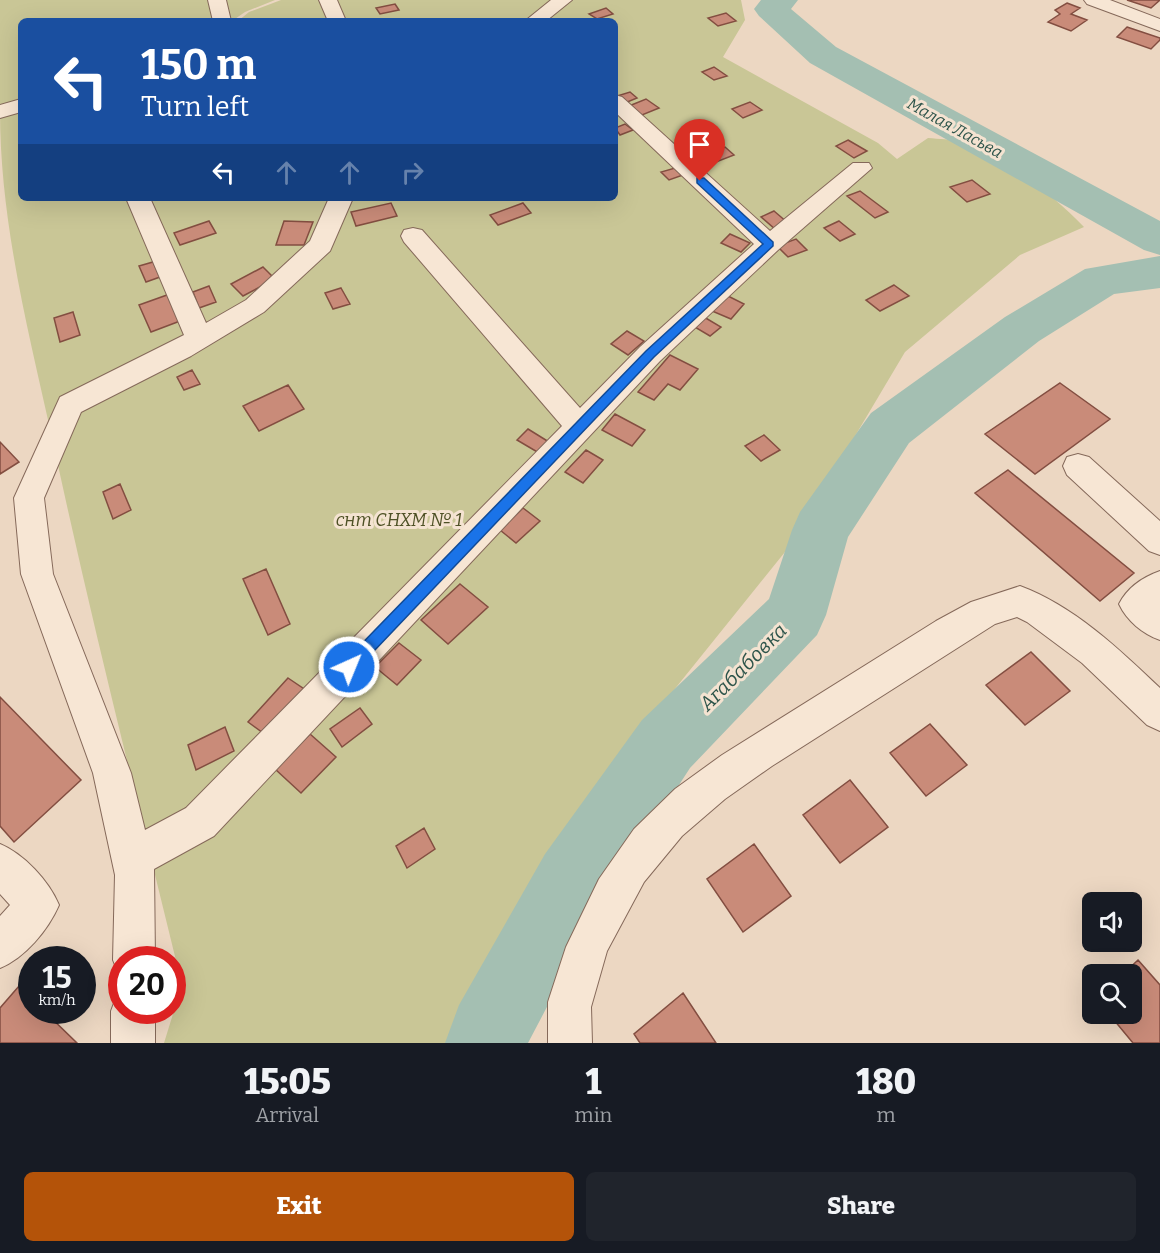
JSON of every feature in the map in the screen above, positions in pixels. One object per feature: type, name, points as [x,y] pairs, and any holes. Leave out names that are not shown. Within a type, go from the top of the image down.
[{"type":"street","points":[[217,0],[221,18]]},
{"type":"street","points":[[328,0],[336,18]]},
{"type":"street","points":[[538,18],[563,0]]},
{"type":"street","points":[[1093,0],[1160,25]]},
{"type":"street","points":[[618,104],[769,244]]},
{"type":"street","points":[[0,112],[18,106]]},
{"type":"street","points":[[131,858],[200,822],[650,354],[769,244],[861,168]]},
{"type":"street","points":[[139,201],[200,339]]},
{"type":"street","points":[[134,946],[135,875],[112,773],[37,574],[29,498],[70,405],[200,339],[255,306],[321,245],[340,201]]},
{"type":"street","points":[[412,236],[580,427]]},
{"type":"street","points":[[1078,466],[1160,541]]},
{"type":"street","points":[[1160,586],[1137,604],[1160,625]]},
{"type":"street","points":[[570,1043],[569,1004],[592,933],[632,864],[688,804],[750,761],[924,651],[977,614],[1020,601],[1041,611],[1109,666],[1160,713]]},
{"type":"street","points":[[0,864],[38,905],[0,947]]},
{"type":"street","points":[[133,1024],[133,1043]]},
{"type":"green space","points":[[0,0],[275,0],[236,18],[18,18],[18,103],[0,109]]},
{"type":"green space","name":"снт СНХМ № 1","points":[[281,0],[741,0],[745,20],[723,57],[878,143],[897,159],[928,138],[957,141],[994,156],[1043,189],[1084,227],[1020,255],[905,352],[789,547],[608,772],[471,1043],[164,1043],[170,1024],[186,1024],[186,946],[172,946],[68,510],[10,236],[1,153],[0,111],[18,106],[18,201],[618,201],[618,18],[242,18],[249,12]]},
{"type":"building","points":[[1127,0],[1160,0],[1151,8]]},
{"type":"building","points":[[1067,3],[1080,8],[1071,14],[1087,20],[1071,31],[1048,22],[1060,14],[1055,10]]},
{"type":"building","points":[[395,4],[399,10],[380,14],[376,8]]},
{"type":"building","points":[[606,8],[613,14],[595,18],[589,14]]},
{"type":"building","points":[[726,13],[736,21],[718,26],[708,18]]},
{"type":"building","points":[[1127,27],[1160,38],[1160,40],[1151,49],[1117,37]]},
{"type":"building","points":[[714,67],[727,76],[714,80],[702,72]]},
{"type":"building","points":[[630,92],[637,98],[625,103],[618,96]]},
{"type":"building","points":[[646,99],[659,108],[642,115],[629,106]]},
{"type":"building","points":[[750,102],[762,110],[743,118],[732,109]]},
{"type":"building","points":[[625,124],[633,130],[620,135],[618,127]]},
{"type":"building","points":[[848,140],[867,151],[854,158],[836,146]]},
{"type":"building","points":[[725,147],[734,155],[698,169],[689,161]]},
{"type":"building","points":[[675,168],[683,175],[669,180],[661,172]]},
{"type":"building","points":[[972,180],[990,194],[967,202],[950,187]]},
{"type":"building","points":[[860,191],[888,212],[875,218],[847,196]]},
{"type":"building","points":[[391,203],[397,216],[356,226],[351,212]]},
{"type":"building","points":[[523,203],[531,213],[498,225],[490,215]]},
{"type":"building","points":[[774,211],[788,223],[775,229],[761,217]]},
{"type":"building","points":[[209,221],[216,233],[180,245],[174,233]]},
{"type":"building","points":[[284,221],[313,222],[304,245],[276,245]]},
{"type":"building","points":[[839,221],[855,234],[840,241],[824,228]]},
{"type":"building","points":[[730,234],[750,243],[741,252],[721,243]]},
{"type":"building","points":[[796,239],[807,250],[788,257],[777,246]]},
{"type":"building","points":[[153,262],[160,277],[146,282],[139,266]]},
{"type":"building","points":[[263,267],[275,279],[243,296],[231,284]]},
{"type":"building","points":[[894,285],[909,296],[880,311],[866,300]]},
{"type":"building","points":[[209,286],[216,302],[199,308],[193,292]]},
{"type":"building","points":[[341,288],[350,304],[333,309],[325,293]]},
{"type":"building","points":[[167,295],[180,321],[151,332],[139,305]]},
{"type":"building","points":[[726,295],[744,304],[731,319],[712,311]]},
{"type":"building","points":[[73,312],[80,335],[60,342],[54,318]]},
{"type":"building","points":[[704,317],[721,327],[710,336],[693,326]]},
{"type":"building","points":[[627,331],[644,341],[628,355],[611,344]]},
{"type":"building","points":[[670,355],[698,369],[680,390],[668,384],[654,400],[638,392]]},
{"type":"building","points":[[192,370],[200,384],[184,390],[177,377]]},
{"type":"building","points":[[1060,383],[1110,419],[1035,474],[985,434]]},
{"type":"building","points":[[288,385],[304,409],[259,431],[243,406]]},
{"type":"building","points":[[615,414],[645,430],[632,446],[602,430]]},
{"type":"building","points":[[528,429],[549,442],[539,453],[517,440]]},
{"type":"building","points":[[764,435],[780,450],[761,461],[745,446]]},
{"type":"building","points":[[0,442],[19,462],[0,474]]},
{"type":"building","points":[[586,450],[603,460],[583,483],[565,472]]},
{"type":"building","points":[[1008,470],[1134,573],[1100,601],[975,493]]},
{"type":"building","points":[[120,484],[131,510],[113,519],[103,492]]},
{"type":"building","points":[[523,508],[540,521],[516,543],[500,530]]},
{"type":"building","points":[[266,569],[290,624],[268,635],[243,579]]},
{"type":"building","points":[[460,584],[488,607],[448,644],[421,620]]},
{"type":"building","points":[[399,643],[421,660],[397,685],[375,667]]},
{"type":"building","points":[[1031,652],[1070,691],[1025,725],[986,685]]},
{"type":"building","points":[[288,678],[310,693],[270,738],[248,722]]},
{"type":"building","points":[[0,697],[81,780],[14,842],[0,826]]},
{"type":"building","points":[[360,708],[372,724],[342,747],[330,729]]},
{"type":"building","points":[[930,724],[967,765],[926,796],[890,753]]},
{"type":"building","points":[[225,727],[234,751],[196,770],[188,745]]},
{"type":"building","points":[[310,734],[336,757],[301,793],[275,769]]},
{"type":"building","points":[[850,780],[888,827],[840,863],[803,815]]},
{"type":"building","points":[[424,828],[435,849],[407,868],[396,846]]},
{"type":"building","points":[[754,844],[791,896],[743,932],[707,879]]},
{"type":"building","points":[[1142,965],[1160,985],[1160,1043],[1133,1043],[1117,1024],[1142,1024]]},
{"type":"building","points":[[18,987],[18,1024],[57,1024],[77,1043],[0,1043],[0,1008]]},
{"type":"building","points":[[683,993],[716,1043],[640,1043],[634,1034]]},
{"type":"waterway","name":"Малая Ласьва","points":[[781,0],[771,9],[823,55],[1160,240]]},
{"type":"waterway","name":"Агабабовка","points":[[486,1043],[488,1034],[572,881],[666,744],[795,615],[821,530],[890,428],[1022,329],[1102,280],[1160,272]]},
{"type":"route","points":[[349,667],[650,354],[769,244],[700,181]]}]
